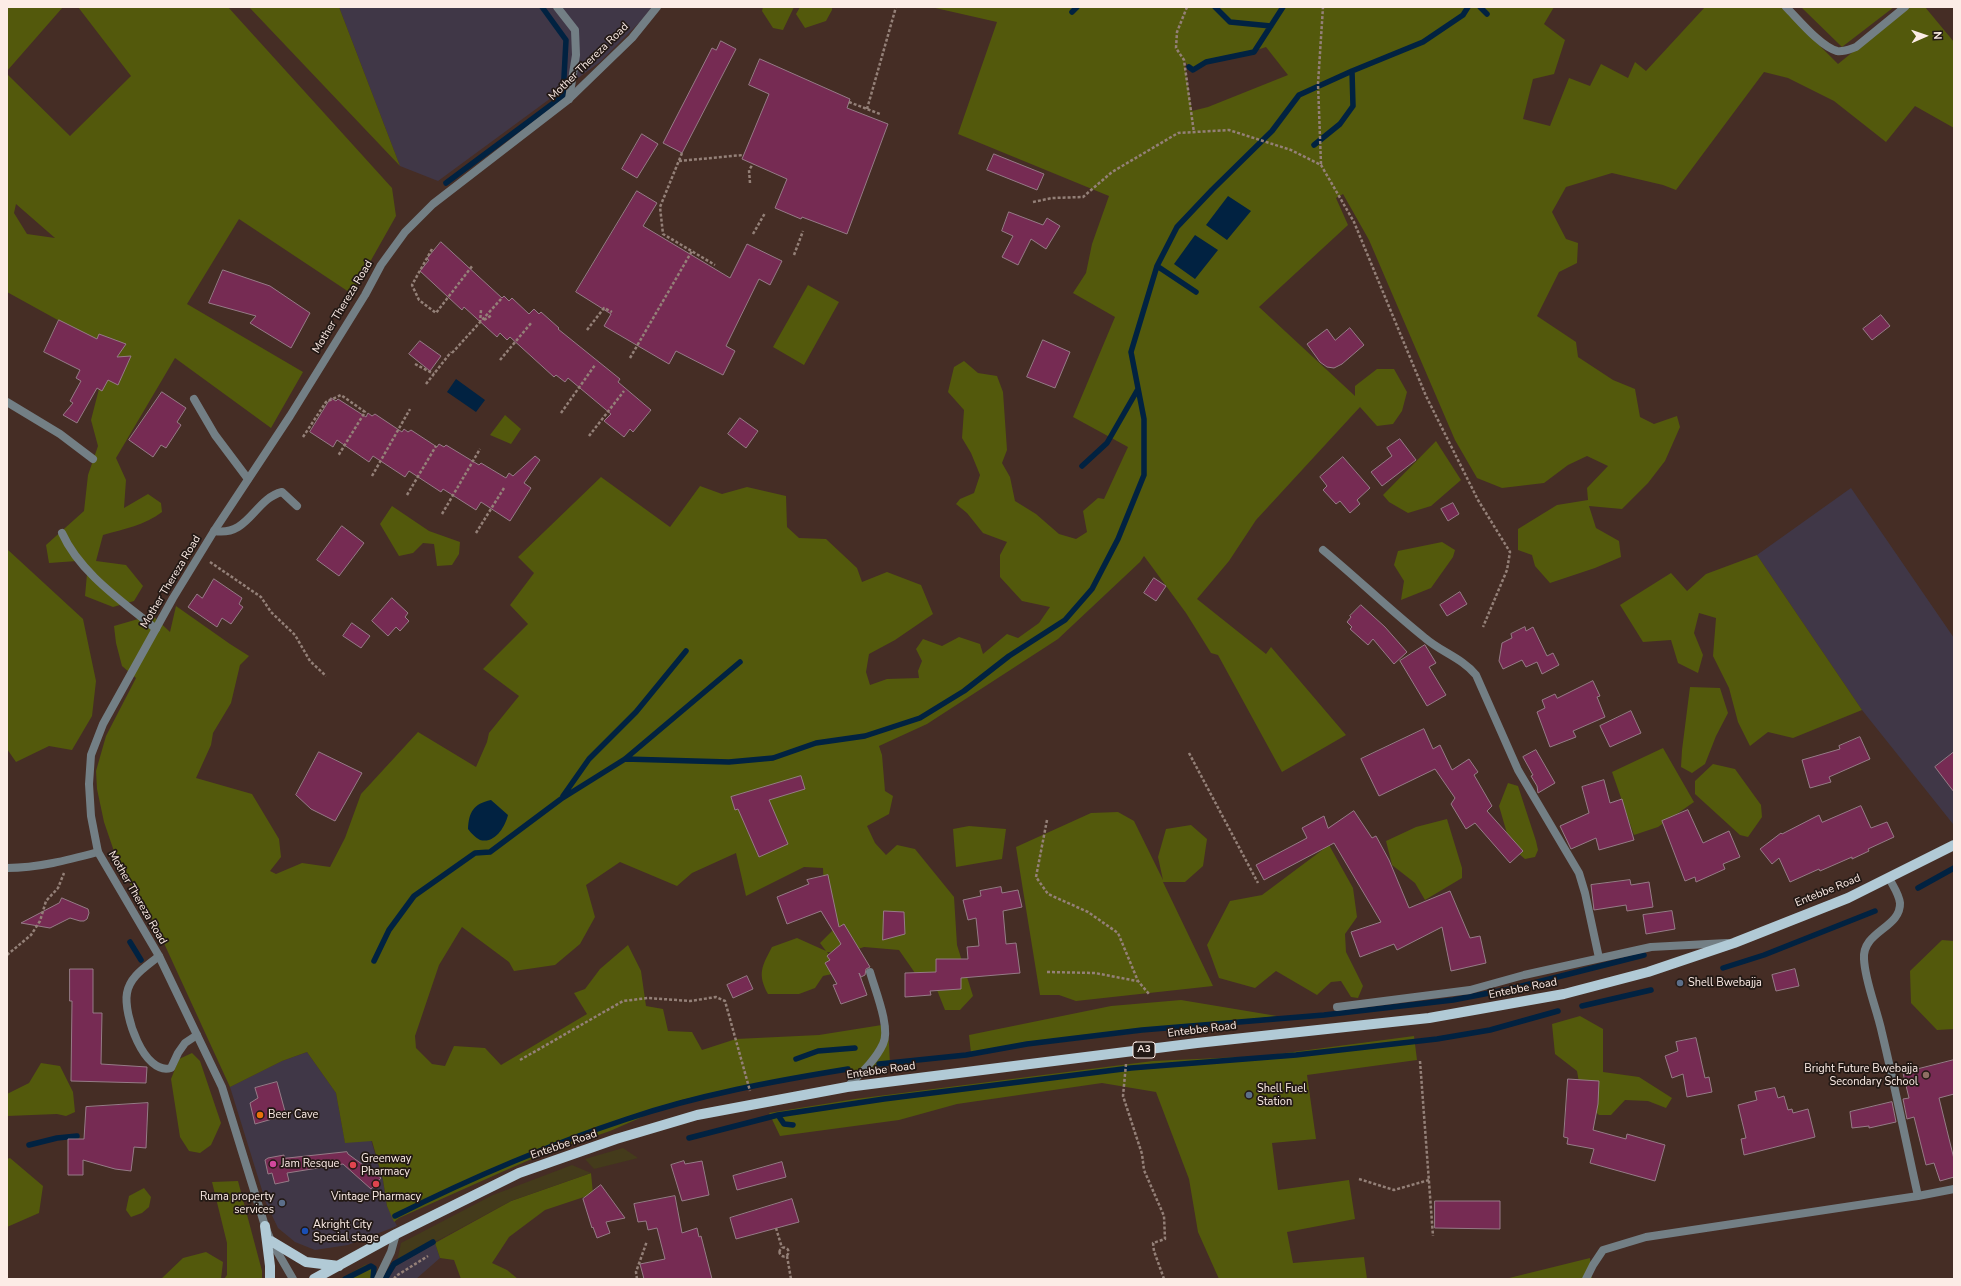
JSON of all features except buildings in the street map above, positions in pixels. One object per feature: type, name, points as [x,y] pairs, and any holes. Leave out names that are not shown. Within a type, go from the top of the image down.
[{"type":"main road","name":"Entebbe Road","points":[[339,1266],[396,1234],[519,1173],[616,1139],[697,1115],[847,1087],[1189,1044],[1436,1017],[1564,994],[1648,972],[1734,943],[1848,898],[1954,845]]},
{"type":"main road","points":[[265,1226],[270,1266],[270,1279]]},
{"type":"main road","points":[[271,1241],[306,1262],[339,1266]]},
{"type":"main road","name":"A3","points":[[314,1279],[339,1266]]},
{"type":"street","points":[[557,7],[575,30],[576,55],[569,99]]},
{"type":"street","name":"Mother Thereza Road","points":[[293,1279],[271,1241],[265,1226],[222,1087],[159,956],[98,852],[91,816],[89,784],[91,755],[103,724],[156,629],[214,531],[365,295],[381,265],[405,232],[449,191],[569,99],[632,38],[657,7]]},
{"type":"street","points":[[1786,7],[1826,46],[1837,51],[1846,51],[1856,47],[1905,7]]},
{"type":"street","points":[[194,399],[216,435],[248,479]]},
{"type":"street","points":[[7,402],[60,434],[92,459]]},
{"type":"street","points":[[214,531],[223,532],[242,526],[272,495],[282,492],[297,506]]},
{"type":"street","points":[[62,532],[68,547],[94,577],[156,629]]},
{"type":"street","points":[[1324,550],[1383,604],[1426,640],[1466,664],[1476,675],[1518,770],[1579,873],[1585,893],[1599,958]]},
{"type":"street","points":[[7,868],[20,868],[49,864],[98,852]]},
{"type":"street","points":[[1889,878],[1897,893],[1900,903],[1898,914],[1868,941],[1864,950],[1864,963],[1882,1031],[1918,1196]]},
{"type":"street","points":[[1337,1007],[1470,990],[1524,975],[1650,947],[1734,943]]},
{"type":"street","points":[[159,956],[134,976],[127,993],[128,1012],[133,1032],[147,1057],[158,1068],[165,1070],[171,1068],[178,1052],[185,1044],[197,1035]]},
{"type":"street","points":[[847,1087],[870,1064],[883,1043],[886,1030],[870,972]]},
{"type":"street","points":[[1586,1279],[1603,1250],[1646,1237],[1918,1196],[1954,1189]]},
{"type":"street","points":[[378,1279],[391,1252],[396,1234]]},
{"type":"path","points":[[867,108],[896,7]]},
{"type":"path","points":[[1187,7],[1177,32],[1176,48],[1184,60],[1194,133]]},
{"type":"path","points":[[1323,7],[1318,84],[1321,164],[1354,222],[1426,396],[1478,500],[1510,552],[1507,570],[1483,627]]},
{"type":"path","points":[[849,102],[880,114]]},
{"type":"path","points":[[1033,202],[1052,198],[1083,197],[1112,172],[1178,133],[1229,130],[1291,150],[1321,164]]},
{"type":"path","points":[[682,153],[660,207],[663,234],[715,265]]},
{"type":"path","points":[[679,161],[743,155]]},
{"type":"path","points":[[750,183],[749,170],[753,164]]},
{"type":"path","points":[[754,234],[765,213]]},
{"type":"path","points":[[794,255],[803,231]]},
{"type":"path","points":[[432,249],[412,285],[419,300],[436,313],[473,265]]},
{"type":"path","points":[[630,358],[692,251]]},
{"type":"path","points":[[426,384],[502,298]]},
{"type":"path","points":[[587,330],[604,308],[612,312]]},
{"type":"path","points":[[480,323],[481,310]]},
{"type":"path","points":[[480,323],[492,315]]},
{"type":"path","points":[[500,360],[532,322]]},
{"type":"path","points":[[415,364],[434,374]]},
{"type":"path","points":[[561,413],[595,365]]},
{"type":"path","points":[[589,436],[624,392]]},
{"type":"path","points":[[303,437],[326,402],[341,395],[365,412],[338,456]]},
{"type":"path","points":[[372,476],[410,409]]},
{"type":"path","points":[[407,495],[436,446]]},
{"type":"path","points":[[442,514],[480,449]]},
{"type":"path","points":[[476,533],[504,488]]},
{"type":"path","points":[[200,555],[261,597],[271,612],[295,635],[310,660],[326,676]]},
{"type":"path","points":[[1189,753],[1258,883]]},
{"type":"path","points":[[1048,820],[1036,876],[1048,894],[1088,912],[1118,934],[1138,981],[1149,994]]},
{"type":"path","points":[[7,956],[31,935],[40,921],[46,900],[58,888],[69,860]]},
{"type":"path","points":[[1047,972],[1095,973],[1138,981]]},
{"type":"path","points":[[520,1060],[623,1001],[648,998],[690,1001],[716,997],[725,1002],[750,1090]]},
{"type":"path","points":[[1420,1061],[1433,1236]]},
{"type":"path","points":[[1126,1065],[1124,1073],[1123,1096],[1142,1154],[1144,1170],[1164,1216],[1165,1239],[1153,1243],[1154,1251],[1164,1279]]},
{"type":"path","points":[[1359,1179],[1394,1190],[1429,1180]]},
{"type":"path","points":[[776,1228],[782,1248],[779,1251],[781,1255],[786,1256]]},
{"type":"path","points":[[637,1279],[636,1272],[647,1240]]},
{"type":"path","points":[[782,1248],[788,1249],[786,1256],[791,1279]]},
{"type":"path","points":[[394,1279],[396,1276],[428,1256]]},
{"type":"shaded area","points":[[339,7],[652,7],[640,22],[600,62],[438,181],[400,166]]},
{"type":"shaded area","points":[[1851,488],[1954,638],[1953,824],[1862,710],[1757,555]]},
{"type":"shaded area","points":[[307,1052],[336,1093],[345,1142],[371,1140],[383,1180],[387,1206],[397,1226],[348,1245],[315,1250],[295,1242],[278,1228],[266,1203],[230,1087],[282,1061]]},
{"type":"shaded area","points":[[435,1243],[440,1258],[416,1279],[388,1279],[396,1266]]},
{"type":"green space","points":[[7,7],[63,7],[7,71]]},
{"type":"green space","points":[[78,7],[228,7],[392,188],[396,216],[352,294],[239,219],[187,304],[303,372],[271,428],[175,358],[116,458],[126,480],[124,508],[148,494],[161,503],[162,512],[149,520],[126,529],[103,535],[96,561],[126,565],[143,586],[134,601],[113,607],[85,596],[87,574],[77,561],[49,563],[46,545],[84,511],[88,475],[98,446],[91,420],[100,385],[65,324],[7,292],[7,74],[70,136],[131,76]],"holes":[[[16,204],[55,238],[27,234],[14,213]]]},
{"type":"green space","points":[[249,7],[339,7],[400,166]]},
{"type":"green space","points":[[763,7],[794,7],[783,30],[773,28],[762,11]]},
{"type":"green space","points":[[800,7],[832,7],[832,10],[826,21],[805,28],[796,14]]},
{"type":"green space","points":[[931,7],[1554,7],[1544,24],[1565,40],[1554,74],[1533,79],[1523,119],[1550,126],[1569,78],[1590,86],[1601,64],[1628,78],[1635,62],[1646,71],[1705,7],[1781,7],[1838,64],[1908,7],[1925,7],[1954,42],[1954,128],[1915,106],[1886,142],[1834,101],[1788,78],[1764,72],[1676,190],[1663,185],[1612,173],[1566,187],[1552,212],[1566,239],[1578,243],[1577,263],[1559,272],[1537,316],[1576,342],[1578,357],[1613,380],[1635,389],[1640,417],[1654,424],[1677,416],[1680,427],[1665,461],[1648,483],[1622,509],[1589,506],[1596,528],[1619,541],[1621,557],[1595,568],[1550,583],[1535,566],[1532,555],[1518,550],[1518,529],[1557,505],[1588,500],[1587,488],[1608,466],[1587,456],[1568,465],[1544,483],[1502,488],[1477,478],[1455,440],[1369,240],[1343,194],[1336,198],[1348,225],[1259,307],[1355,396],[1355,386],[1377,369],[1394,369],[1407,392],[1402,411],[1393,424],[1377,426],[1360,407],[1256,520],[1229,561],[1197,599],[1266,654],[1271,647],[1346,735],[1282,772],[1218,655],[1211,653],[1186,613],[1144,556],[1140,562],[1058,639],[927,724],[879,746],[882,755],[885,791],[893,796],[889,814],[867,826],[875,843],[886,855],[897,845],[915,849],[954,897],[957,945],[973,996],[960,1010],[945,1010],[937,990],[924,986],[899,950],[864,947],[846,953],[827,952],[836,964],[832,974],[823,976],[815,988],[799,994],[768,994],[763,981],[762,970],[772,947],[797,938],[826,951],[820,943],[835,928],[824,890],[823,868],[804,867],[746,896],[736,853],[692,873],[677,886],[620,862],[586,885],[595,917],[580,944],[555,965],[514,971],[509,962],[462,927],[439,965],[415,1036],[416,1048],[432,1064],[445,1066],[454,1046],[485,1048],[501,1065],[587,1014],[574,993],[585,989],[600,969],[628,945],[641,971],[646,1006],[663,1009],[668,1031],[692,1032],[702,1050],[736,1039],[819,1035],[888,1024],[890,1065],[740,1087],[681,1100],[610,1131],[543,1154],[399,1218],[394,1222],[387,1206],[383,1180],[372,1141],[345,1143],[336,1093],[307,1052],[282,1061],[230,1087],[157,928],[119,866],[104,822],[97,789],[96,771],[106,736],[136,678],[122,666],[116,643],[114,626],[152,615],[170,632],[176,606],[249,656],[240,665],[231,703],[213,733],[211,745],[196,778],[252,794],[279,839],[281,857],[270,871],[276,874],[302,863],[330,867],[345,838],[361,794],[418,732],[476,767],[487,742],[489,733],[519,696],[483,669],[528,624],[510,605],[534,573],[518,557],[601,477],[670,527],[700,486],[722,494],[747,487],[786,496],[787,527],[799,538],[826,539],[857,568],[862,582],[887,572],[921,585],[933,614],[895,640],[869,654],[866,672],[870,685],[887,679],[919,678],[918,671],[922,661],[916,649],[923,639],[942,646],[959,637],[980,644],[983,654],[1007,634],[1018,638],[1039,623],[1050,607],[1022,601],[1000,577],[1000,555],[1007,542],[983,533],[967,513],[956,504],[960,499],[974,493],[980,475],[971,453],[962,438],[964,410],[948,392],[954,367],[964,361],[978,373],[997,376],[1003,392],[1007,450],[1002,463],[1010,477],[1015,501],[1036,514],[1059,534],[1076,539],[1087,532],[1083,511],[1098,498],[1104,499],[1128,447],[1073,417],[1115,317],[1073,293],[1086,273],[1092,244],[1109,196],[958,134],[997,22]],"holes":[[[1266,47],[1288,75],[1208,107],[1192,111],[1184,61],[1193,70],[1201,65],[1219,59]]]},
{"type":"green space","points":[[1801,7],[1894,7],[1842,47]]},
{"type":"green space","points":[[808,285],[839,302],[804,365],[773,347]]},
{"type":"green space","points":[[505,415],[521,429],[511,444],[490,435]]},
{"type":"green space","points":[[1436,441],[1461,480],[1431,506],[1408,513],[1389,502],[1383,495]]},
{"type":"green space","points":[[392,506],[429,531],[460,542],[459,554],[452,565],[437,566],[434,544],[423,543],[413,553],[399,556],[380,524]]},
{"type":"green space","points":[[1442,542],[1455,550],[1453,557],[1431,588],[1401,600],[1404,581],[1394,565],[1398,551]]},
{"type":"green space","points":[[7,549],[83,619],[96,681],[92,716],[72,750],[49,746],[16,762],[7,749]]},
{"type":"green space","points":[[1757,555],[1862,710],[1793,738],[1768,732],[1750,746],[1738,722],[1729,688],[1713,656],[1716,618],[1699,613],[1694,633],[1703,655],[1698,673],[1678,663],[1671,640],[1643,642],[1620,605],[1671,573],[1687,591],[1706,574]]},
{"type":"green space","points":[[1690,687],[1720,688],[1728,713],[1716,736],[1705,764],[1692,773],[1681,767]]},
{"type":"green space","points":[[1663,748],[1694,802],[1658,827],[1634,835],[1612,772]]},
{"type":"green space","points":[[1713,764],[1735,769],[1761,805],[1762,817],[1748,837],[1740,835],[1695,794],[1695,781]]},
{"type":"green space","points":[[1508,783],[1518,786],[1536,841],[1538,850],[1535,857],[1525,859],[1511,847],[1499,806]]},
{"type":"green space","points":[[1118,812],[1134,821],[1163,880],[1158,857],[1166,829],[1191,825],[1207,839],[1203,866],[1185,882],[1163,882],[1213,986],[1076,1001],[1059,995],[1040,995],[1016,847],[1091,813]]},
{"type":"green space","points":[[1447,819],[1462,868],[1462,878],[1425,900],[1415,883],[1392,865],[1386,841],[1416,827]]},
{"type":"green space","points":[[969,826],[1006,829],[1002,859],[956,867],[953,829]]},
{"type":"green space","points":[[1329,845],[1353,888],[1357,917],[1345,934],[1346,952],[1363,986],[1358,998],[1351,997],[1341,981],[1331,982],[1317,995],[1276,971],[1255,988],[1219,978],[1207,945],[1230,901],[1262,895]]},
{"type":"green space","points":[[1942,940],[1954,941],[1954,1029],[1937,1030],[1911,1003],[1910,971]]},
{"type":"green space","points":[[1181,1000],[1277,1016],[971,1053],[969,1035],[1111,1006]]},
{"type":"green space","points":[[1580,1016],[1603,1029],[1603,1072],[1639,1077],[1672,1098],[1666,1108],[1648,1101],[1625,1100],[1611,1115],[1599,1115],[1596,1112],[1580,1088],[1577,1071],[1555,1054],[1552,1024]]},
{"type":"green space","points":[[1414,1036],[1417,1060],[1307,1075],[1316,1139],[1272,1143],[1278,1190],[1349,1180],[1355,1219],[1287,1232],[1293,1263],[1364,1257],[1367,1279],[1219,1279],[1198,1232],[1189,1179],[1156,1092],[1102,1083],[957,1104],[899,1120],[780,1136],[769,1113],[855,1099],[1153,1061],[1263,1056]]},
{"type":"green space","points":[[192,1053],[200,1061],[221,1123],[211,1145],[200,1153],[189,1151],[180,1137],[171,1079],[179,1059]]},
{"type":"green space","points":[[41,1063],[60,1066],[73,1092],[75,1112],[66,1116],[57,1114],[7,1116],[7,1094],[29,1083]]},
{"type":"green space","points":[[10,1158],[43,1186],[39,1213],[7,1227],[7,1159]]},
{"type":"green space","points":[[591,1173],[593,1194],[545,1210],[509,1237],[492,1263],[507,1270],[518,1279],[461,1279],[454,1260],[440,1258],[435,1243],[511,1201]]},
{"type":"green space","points":[[238,1181],[262,1271],[262,1279],[224,1279],[227,1275],[227,1243],[212,1182]]},
{"type":"green space","points":[[144,1188],[151,1197],[149,1207],[142,1213],[131,1217],[126,1210],[129,1196]]},
{"type":"green space","points":[[206,1252],[223,1262],[221,1279],[161,1279],[183,1258]]},
{"type":"green space","points":[[1590,1258],[1592,1279],[1505,1279]]},
{"type":"green space","points":[[369,1266],[373,1270],[373,1279],[349,1279]]},
{"type":"sand","points":[[623,1148],[638,1158],[594,1169],[585,1159]]},
{"type":"sand","points":[[572,1165],[591,1173],[511,1201],[422,1249],[396,1266],[401,1243],[493,1195]]},
{"type":"sand","points":[[366,1264],[369,1266],[347,1279],[340,1279]]},
{"type":"water","points":[[1228,196],[1251,211],[1227,240],[1206,225]]},
{"type":"water","points":[[1195,235],[1218,250],[1195,279],[1174,264]]},
{"type":"water","points":[[456,379],[485,400],[476,412],[447,392]]},
{"type":"water","points":[[491,800],[508,815],[502,829],[495,837],[485,841],[480,840],[468,829],[469,818],[476,806]]},
{"type":"waterway","points":[[446,183],[563,96],[566,40],[542,7]]},
{"type":"waterway","points":[[1072,12],[1077,7]]},
{"type":"waterway","points":[[1215,7],[1230,22],[1271,26]]},
{"type":"waterway","points":[[1189,67],[1193,70],[1206,62],[1254,52],[1283,7]]},
{"type":"waterway","points":[[625,759],[729,762],[773,758],[816,743],[865,736],[920,718],[964,691],[1009,656],[1065,620],[1092,589],[1118,539],[1144,475],[1144,419],[1131,352],[1157,266],[1177,227],[1272,131],[1299,95],[1352,71],[1423,42],[1463,15],[1468,7]]},
{"type":"waterway","points":[[1480,7],[1487,14]]},
{"type":"waterway","points":[[1314,145],[1340,124],[1353,106],[1352,71]]},
{"type":"waterway","points":[[1157,266],[1196,292]]},
{"type":"waterway","points":[[1082,466],[1107,443],[1138,389]]},
{"type":"waterway","points":[[563,796],[589,759],[636,712],[686,651]]},
{"type":"waterway","points":[[374,961],[389,930],[414,896],[475,853],[490,852],[561,799],[625,759],[740,662]]},
{"type":"waterway","points":[[1918,888],[1954,868]]},
{"type":"waterway","points":[[1723,968],[1764,955],[1875,911]]},
{"type":"waterway","points":[[130,942],[141,960]]},
{"type":"waterway","points":[[879,1064],[966,1055],[1027,1044],[1142,1030],[1324,1015],[1453,1000],[1510,989],[1644,955]]},
{"type":"waterway","points":[[1582,1006],[1651,990]]},
{"type":"waterway","points":[[778,1115],[884,1099],[1131,1068],[1296,1055],[1437,1039],[1490,1030],[1558,1011]]},
{"type":"waterway","points":[[796,1059],[818,1051],[855,1048]]},
{"type":"waterway","points":[[395,1216],[509,1163],[597,1129],[654,1110],[709,1096],[792,1078],[848,1069]]},
{"type":"waterway","points":[[689,1138],[778,1115],[784,1124],[793,1125]]},
{"type":"waterway","points":[[29,1145],[57,1138],[77,1136]]},
{"type":"waterway","points":[[385,1279],[394,1264],[433,1242]]},
{"type":"waterway","points":[[345,1279],[371,1266],[374,1268],[373,1279]]},
{"type":"place","name":"Shell Bwebajja","points":[[1680,983]]},
{"type":"place","name":"Bright Future Bwebajja Secondary School","points":[[1926,1075]]},
{"type":"place","name":"Shell Fuel Station","points":[[1249,1095]]},
{"type":"place","name":"Beer Cave","points":[[260,1115]]},
{"type":"place","name":"Jam Resque","points":[[273,1164]]},
{"type":"place","name":"Greenway Pharmacy","points":[[353,1165]]},
{"type":"place","name":"Vintage Pharmacy","points":[[376,1184]]},
{"type":"place","name":"Ruma property services","points":[[282,1203]]},
{"type":"place","name":"Akright City Special stage","points":[[305,1231]]}]
